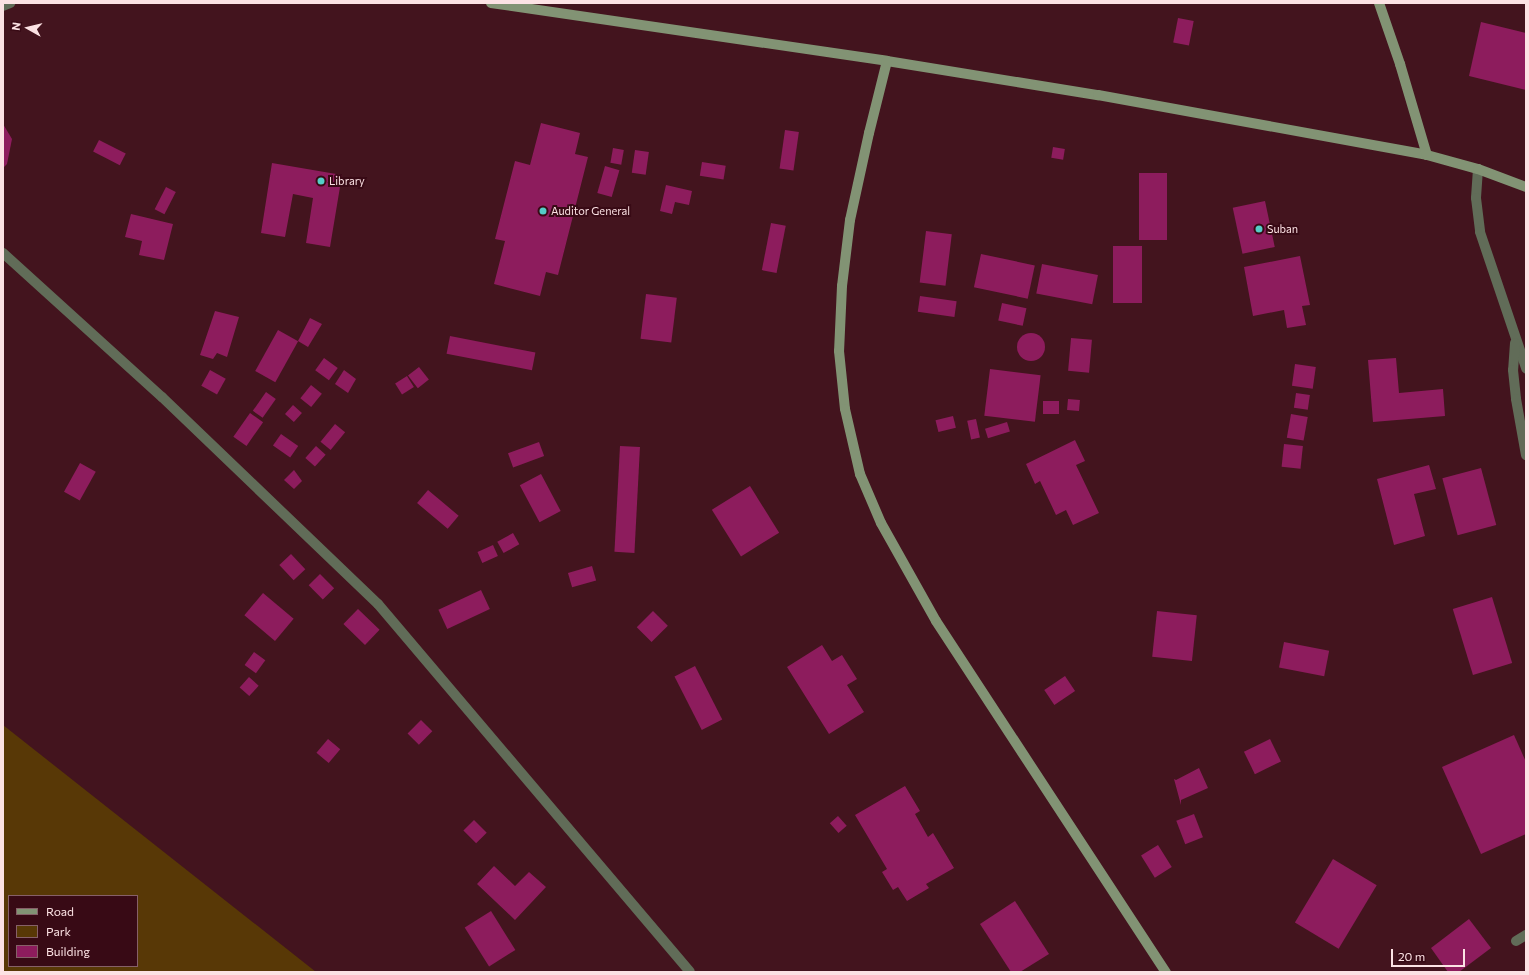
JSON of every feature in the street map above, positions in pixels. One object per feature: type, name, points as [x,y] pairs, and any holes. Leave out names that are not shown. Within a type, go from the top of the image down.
[{"type":"main road","points":[[491,3],[524,6],[887,61],[1098,95],[1427,154],[1478,169],[1526,187]]},
{"type":"main road","points":[[1379,3],[1400,64],[1427,154]]},
{"type":"main road","points":[[887,61],[869,133],[850,220],[842,286],[839,351],[845,409],[860,474],[881,523],[936,621],[1166,972]]},
{"type":"street","points":[[3,6],[10,3]]},
{"type":"street","points":[[1478,169],[1476,198],[1480,232],[1526,368]]},
{"type":"street","points":[[3,253],[162,397],[378,604],[690,972]]},
{"type":"street","points":[[1515,337],[1513,370],[1516,399],[1526,455]]},
{"type":"street","points":[[1516,940],[1526,935]]},
{"type":"green space","points":[[3,725],[316,972],[3,972]]},
{"type":"building","points":[[1178,18],[1194,21],[1189,46],[1173,43]]},
{"type":"building","points":[[1481,22],[1526,33],[1526,90],[1469,76]]},
{"type":"building","points":[[541,123],[580,133],[575,154],[588,157],[558,275],[546,272],[540,296],[494,284],[505,241],[495,239],[515,161],[530,165]]},
{"type":"building","points":[[3,124],[12,139],[7,164],[3,168]]},
{"type":"building","points":[[785,130],[799,132],[793,171],[780,169]]},
{"type":"building","points":[[99,140],[126,154],[120,165],[93,152]]},
{"type":"building","points":[[1053,147],[1065,149],[1063,160],[1051,158]]},
{"type":"building","points":[[613,148],[624,150],[621,165],[610,163]]},
{"type":"building","points":[[635,150],[649,152],[646,175],[632,173]]},
{"type":"building","points":[[702,162],[726,166],[724,180],[700,176]]},
{"type":"building","points":[[272,163],[342,175],[330,247],[306,243],[313,198],[293,194],[285,237],[261,233]]},
{"type":"building","points":[[605,166],[619,170],[612,197],[597,193]]},
{"type":"building","points":[[1139,173],[1167,173],[1167,240],[1139,240]]},
{"type":"building","points":[[666,185],[692,191],[689,205],[675,202],[672,214],[660,211]]},
{"type":"building","points":[[166,187],[176,192],[164,214],[155,209]]},
{"type":"building","points":[[1265,201],[1275,247],[1242,254],[1233,208]]},
{"type":"building","points":[[131,214],[173,224],[164,260],[139,255],[142,241],[125,237]]},
{"type":"building","points":[[771,223],[786,226],[777,273],[762,270]]},
{"type":"building","points":[[926,231],[952,234],[945,286],[920,283]]},
{"type":"building","points":[[1113,246],[1142,246],[1142,303],[1113,303]]},
{"type":"building","points":[[981,254],[1035,265],[1028,299],[974,287]]},
{"type":"building","points":[[1300,256],[1310,305],[1302,306],[1306,325],[1287,328],[1284,310],[1253,316],[1244,267]]},
{"type":"building","points":[[1042,264],[1098,275],[1092,304],[1036,293]]},
{"type":"building","points":[[646,294],[677,298],[671,342],[641,339]]},
{"type":"building","points":[[920,296],[957,301],[954,317],[918,312]]},
{"type":"building","points":[[1002,303],[1026,308],[1023,326],[998,321]]},
{"type":"building","points":[[215,311],[239,317],[227,357],[217,353],[213,359],[200,355]]},
{"type":"building","points":[[310,318],[322,324],[308,347],[298,341]]},
{"type":"building","points":[[278,330],[298,341],[275,382],[255,371]]},
{"type":"building","points":[[1031,333],[1041,337],[1045,347],[1041,357],[1031,361],[1021,357],[1017,347],[1021,337]]},
{"type":"building","points":[[450,336],[535,353],[532,370],[447,354]]},
{"type":"building","points":[[1071,338],[1092,340],[1089,373],[1068,371]]},
{"type":"building","points":[[324,358],[338,368],[329,380],[315,370]]},
{"type":"building","points":[[1396,358],[1399,393],[1443,389],[1445,416],[1373,422],[1368,360]]},
{"type":"building","points":[[1295,364],[1316,367],[1313,389],[1292,386]]},
{"type":"building","points":[[419,367],[429,380],[418,388],[408,376]]},
{"type":"building","points":[[990,369],[1041,375],[1035,422],[984,416]]},
{"type":"building","points":[[210,370],[226,379],[217,394],[201,386]]},
{"type":"building","points":[[344,370],[356,379],[348,393],[335,384]]},
{"type":"building","points":[[407,376],[414,387],[402,394],[395,383]]},
{"type":"building","points":[[311,385],[322,394],[311,407],[300,398]]},
{"type":"building","points":[[266,392],[276,399],[263,418],[253,411]]},
{"type":"building","points":[[1296,393],[1310,395],[1308,410],[1294,408]]},
{"type":"building","points":[[1068,399],[1080,400],[1079,411],[1067,410]]},
{"type":"building","points":[[1043,401],[1059,401],[1059,414],[1043,414]]},
{"type":"building","points":[[293,405],[302,413],[294,422],[285,414]]},
{"type":"building","points":[[250,413],[263,422],[246,446],[233,437]]},
{"type":"building","points":[[1291,414],[1308,417],[1304,441],[1287,438]]},
{"type":"building","points":[[953,416],[956,428],[938,432],[936,420]]},
{"type":"building","points":[[976,419],[980,438],[971,439],[967,421]]},
{"type":"building","points":[[1007,422],[1010,432],[988,438],[985,429]]},
{"type":"building","points":[[335,424],[345,432],[331,450],[321,442]]},
{"type":"building","points":[[281,434],[298,446],[290,458],[273,445]]},
{"type":"building","points":[[1075,440],[1085,461],[1076,465],[1099,513],[1073,525],[1066,510],[1056,515],[1040,481],[1035,484],[1026,464]]},
{"type":"building","points":[[539,442],[544,456],[513,467],[508,453]]},
{"type":"building","points":[[1284,444],[1303,446],[1300,469],[1282,467]]},
{"type":"building","points":[[316,446],[326,455],[315,467],[305,458]]},
{"type":"building","points":[[620,446],[640,447],[634,553],[614,552]]},
{"type":"building","points":[[80,463],[96,472],[80,501],[64,492]]},
{"type":"building","points":[[1429,465],[1436,489],[1414,494],[1425,536],[1394,545],[1377,479]]},
{"type":"building","points":[[1481,468],[1496,525],[1458,535],[1442,478]]},
{"type":"building","points":[[294,470],[302,481],[294,489],[284,480]]},
{"type":"building","points":[[541,474],[561,511],[540,522],[520,485]]},
{"type":"building","points":[[750,486],[779,533],[741,556],[712,510]]},
{"type":"building","points":[[428,490],[459,516],[448,529],[417,503]]},
{"type":"building","points":[[513,533],[519,544],[504,553],[497,542]]},
{"type":"building","points":[[493,545],[498,556],[482,563],[477,552]]},
{"type":"building","points":[[291,554],[305,569],[294,580],[279,565]]},
{"type":"building","points":[[592,566],[596,580],[572,587],[568,573]]},
{"type":"building","points":[[320,574],[334,588],[323,599],[309,585]]},
{"type":"building","points":[[481,590],[490,609],[447,629],[438,610]]},
{"type":"building","points":[[263,593],[294,619],[275,641],[244,615]]},
{"type":"building","points":[[1492,597],[1512,663],[1473,675],[1453,609]]},
{"type":"building","points":[[358,609],[380,630],[365,645],[343,624]]},
{"type":"building","points":[[653,611],[668,626],[652,642],[637,627]]},
{"type":"building","points":[[1157,611],[1197,615],[1192,661],[1152,657]]},
{"type":"building","points":[[1284,642],[1329,651],[1324,676],[1279,668]]},
{"type":"building","points":[[822,645],[832,661],[842,655],[857,679],[847,685],[864,712],[829,734],[787,667]]},
{"type":"building","points":[[254,652],[265,660],[256,673],[245,665]]},
{"type":"building","points":[[695,666],[722,719],[702,730],[675,676]]},
{"type":"building","points":[[1065,676],[1075,691],[1054,705],[1044,690]]},
{"type":"building","points":[[249,677],[259,686],[249,696],[240,687]]},
{"type":"building","points":[[421,720],[432,731],[419,745],[408,733]]},
{"type":"building","points":[[1514,735],[1526,762],[1526,834],[1481,854],[1442,767]]},
{"type":"building","points":[[328,739],[340,749],[329,763],[316,753]]},
{"type":"building","points":[[1270,739],[1281,761],[1255,774],[1244,752]]},
{"type":"building","points":[[1199,768],[1208,788],[1181,800],[1181,805],[1174,779],[1176,780]]},
{"type":"building","points":[[905,786],[920,811],[915,814],[928,837],[933,833],[954,868],[926,884],[929,888],[907,901],[898,887],[893,890],[882,872],[887,869],[855,815]]},
{"type":"building","points":[[1194,814],[1203,837],[1185,844],[1176,821]]},
{"type":"building","points":[[838,816],[847,826],[839,833],[830,823]]},
{"type":"building","points":[[474,820],[487,833],[476,843],[463,831]]},
{"type":"building","points":[[1158,845],[1172,867],[1155,878],[1141,856]]},
{"type":"building","points":[[1333,859],[1377,885],[1339,949],[1295,922]]},
{"type":"building","points":[[494,866],[515,886],[529,872],[546,887],[515,920],[477,884]]},
{"type":"building","points":[[1015,901],[1049,954],[1020,972],[1011,972],[980,924]]},
{"type":"building","points":[[491,911],[515,950],[489,966],[465,927]]},
{"type":"building","points":[[1469,919],[1491,948],[1459,972],[1448,972],[1431,948]]},
{"type":"place","name":"Library","points":[[321,181]]},
{"type":"place","name":"Auditor General","points":[[543,211]]},
{"type":"place","name":"Suban","points":[[1259,229]]}]
